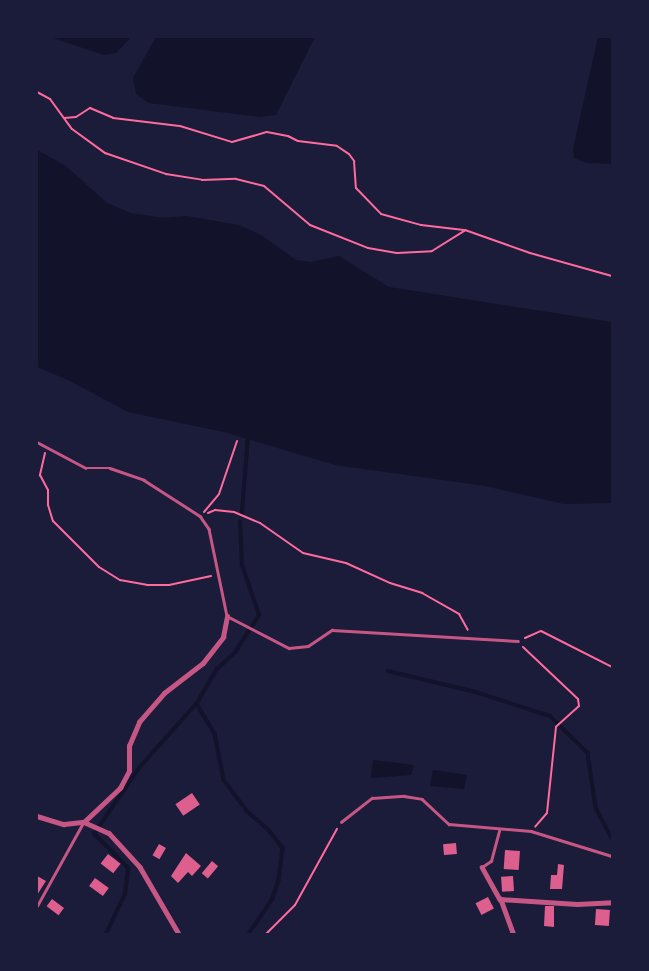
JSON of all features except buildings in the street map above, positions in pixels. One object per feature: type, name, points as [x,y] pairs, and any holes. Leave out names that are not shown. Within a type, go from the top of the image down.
[{"type":"street","points":[[87,823],[120,788],[129,771],[129,746],[139,722],[164,693],[202,663],[223,637],[227,616]]},
{"type":"street","points":[[37,816],[64,824],[87,823],[109,833],[140,867],[179,934]]},
{"type":"street","points":[[482,867],[500,899],[513,934]]},
{"type":"street","points":[[500,899],[577,904],[612,902]]},
{"type":"lane","points":[[37,442],[86,468],[110,468],[144,480],[200,516],[209,529],[227,616],[289,648],[308,646],[332,630],[518,641]]},
{"type":"lane","points":[[341,822],[372,798],[404,796],[422,799],[449,824],[531,831],[612,856]]},
{"type":"lane","points":[[37,906],[87,823]]},
{"type":"lane","points":[[482,867],[491,861],[499,830]]},
{"type":"path","points":[[37,92],[50,99],[62,118],[85,141],[105,153],[166,174],[202,180],[236,179],[264,186],[310,225],[368,248],[397,253],[432,251],[465,230]]},
{"type":"path","points":[[62,118],[76,117],[90,108],[113,118],[180,126],[232,142],[267,132],[298,141],[337,146],[354,161],[356,188],[364,200],[381,214],[421,225],[465,230],[530,253],[612,276]]},
{"type":"path","points":[[200,516],[219,494],[237,441]]},
{"type":"path","points":[[48,447],[40,475],[48,490],[48,505],[53,521],[99,567],[120,580],[147,585],[169,585],[199,576],[219,576]]},
{"type":"path","points":[[200,516],[215,510],[234,512],[260,523],[303,553],[346,563],[390,583],[422,593],[459,614],[471,638]]},
{"type":"path","points":[[531,831],[548,813],[556,727],[579,706],[578,699],[554,680],[518,641],[541,631],[612,667]]},
{"type":"path","points":[[266,934],[295,905],[341,822]]},
{"type":"shaded area","points":[[50,37],[131,37],[116,53],[104,55]]},
{"type":"shaded area","points":[[156,37],[315,37],[276,115],[259,117],[149,103],[136,94],[133,78]]},
{"type":"shaded area","points":[[598,37],[612,37],[612,164],[587,163],[574,158],[573,149]]},
{"type":"shaded area","points":[[37,150],[66,166],[107,203],[131,213],[163,218],[187,216],[239,225],[261,235],[296,260],[311,262],[339,256],[389,287],[612,322],[612,503],[564,504],[485,486],[335,465],[224,432],[128,412],[37,367]]},
{"type":"shaded area","points":[[373,760],[414,765],[411,775],[371,778]]},
{"type":"shaded area","points":[[433,770],[467,775],[464,789],[430,786]]},
{"type":"waterway","points":[[242,513],[248,435]]},
{"type":"waterway","points":[[106,934],[125,894],[128,868],[94,834],[139,768],[197,703],[217,669],[236,651],[259,615],[242,565],[240,522]]},
{"type":"waterway","points":[[388,671],[476,692],[550,716],[588,753],[596,808],[612,838]]},
{"type":"waterway","points":[[197,704],[215,734],[224,780],[247,811],[269,830],[283,848],[279,880],[273,899],[249,934]]}]
